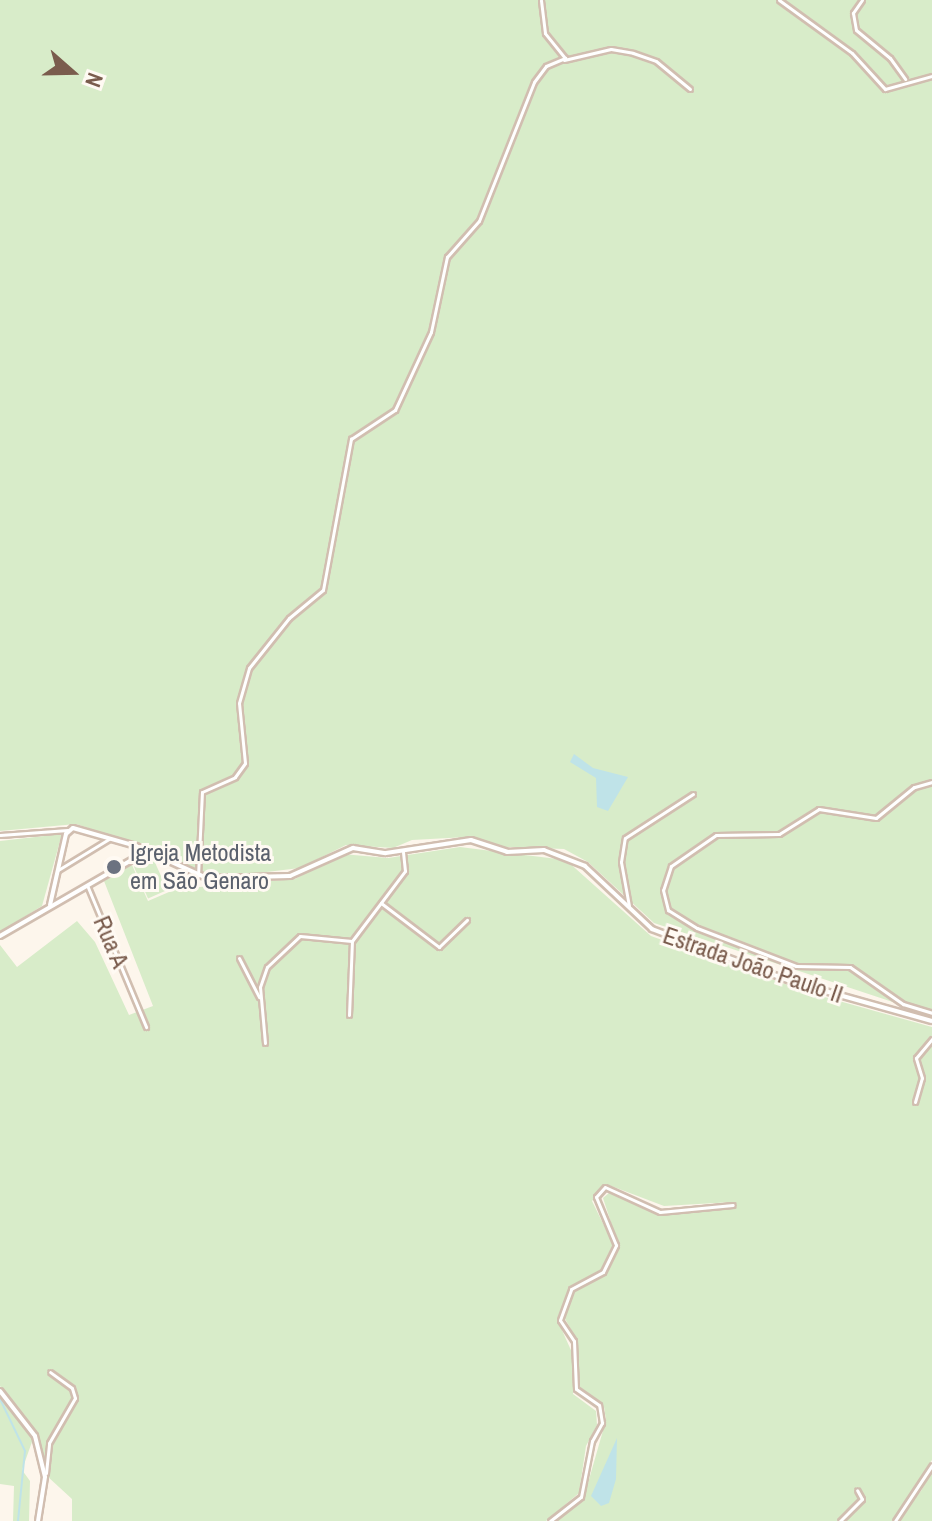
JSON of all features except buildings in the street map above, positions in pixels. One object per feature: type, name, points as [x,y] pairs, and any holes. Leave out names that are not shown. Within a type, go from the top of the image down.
[{"type":"street","points":[[541,0],[545,33],[565,51],[564,60]]},
{"type":"street","points":[[779,0],[852,53],[885,89],[897,89],[905,79],[932,76]]},
{"type":"street","points":[[862,0],[853,13],[856,30],[890,58],[905,79]]},
{"type":"street","points":[[198,876],[202,792],[235,777],[245,763],[239,703],[249,668],[289,618],[323,590],[351,439],[395,410],[431,332],[447,257],[479,221],[534,82],[546,66],[611,49],[656,61],[690,89]]},
{"type":"street","points":[[932,782],[914,787],[876,818],[819,809],[779,834],[716,835],[671,866],[663,890],[668,910],[697,928],[796,966],[850,967],[903,1004],[932,1013]]},
{"type":"street","points":[[629,909],[621,862],[625,838],[649,817],[693,794]]},
{"type":"street","points":[[50,905],[68,830]]},
{"type":"street","name":"Estrada João Paulo II","points":[[0,835],[68,830],[112,837],[198,876],[290,876],[346,849],[400,849],[471,840],[507,852],[559,853],[585,866],[652,929],[793,982],[932,1021]]},
{"type":"street","points":[[58,870],[112,837]]},
{"type":"street","points":[[349,1015],[352,941],[407,866],[400,849]]},
{"type":"street","points":[[0,936],[147,851]]},
{"type":"street","name":"Rua A","points":[[87,885],[146,1027]]},
{"type":"street","points":[[381,903],[439,947],[467,920]]},
{"type":"street","points":[[265,1043],[261,998],[264,972],[293,939],[352,941]]},
{"type":"street","points":[[239,958],[261,998]]},
{"type":"street","points":[[915,1102],[922,1078],[916,1058],[932,1039]]},
{"type":"street","points":[[550,1521],[581,1497],[590,1446],[602,1423],[599,1405],[576,1389],[574,1341],[560,1320],[571,1289],[603,1272],[616,1245],[596,1197],[605,1187],[660,1212],[733,1205]]},
{"type":"street","points":[[38,1521],[49,1443],[75,1398],[72,1388],[50,1372]]},
{"type":"street","points":[[0,1391],[34,1434],[45,1477]]},
{"type":"street","points":[[895,1521],[932,1465]]},
{"type":"street","points":[[840,1521],[862,1499],[857,1490]]},
{"type":"green space","points":[[0,0],[932,0],[932,1015],[654,923],[588,862],[564,849],[505,847],[467,837],[412,840],[393,848],[346,845],[300,868],[232,876],[194,871],[150,848],[76,824],[0,831]]},
{"type":"green space","points":[[62,834],[42,906],[0,932],[0,841]]},
{"type":"green space","points":[[460,847],[566,860],[651,936],[807,992],[932,1027],[932,1460],[892,1521],[843,1521],[866,1498],[857,1489],[861,1497],[837,1521],[554,1521],[584,1497],[606,1420],[604,1407],[580,1388],[577,1340],[564,1317],[576,1289],[605,1274],[618,1244],[603,1198],[609,1193],[660,1215],[732,1209],[733,1202],[664,1206],[606,1184],[592,1201],[613,1244],[601,1271],[570,1287],[557,1319],[574,1357],[573,1394],[596,1411],[597,1425],[586,1446],[579,1493],[546,1521],[72,1521],[72,1499],[47,1476],[35,1431],[0,1386],[0,945],[17,967],[77,921],[95,942],[129,1015],[153,1006],[104,881],[132,865],[148,901],[176,889],[295,879],[342,854],[388,858]]},
{"type":"green space","points":[[153,858],[167,890],[148,899],[134,867]]},
{"type":"green space","points":[[0,1397],[33,1439],[22,1470],[30,1481],[29,1521],[13,1521],[14,1486],[0,1484]]},
{"type":"green space","points":[[932,1471],[932,1521],[896,1521],[921,1491]]},
{"type":"water","points":[[574,754],[593,768],[628,777],[608,811],[597,807],[596,778],[570,762]]},
{"type":"water","points":[[617,1438],[616,1479],[609,1503],[601,1506],[591,1496]]},
{"type":"waterway","points":[[0,1399],[25,1451],[18,1521]]},
{"type":"place","name":"Igreja Metodista em São Genaro","points":[[114,867]]}]
